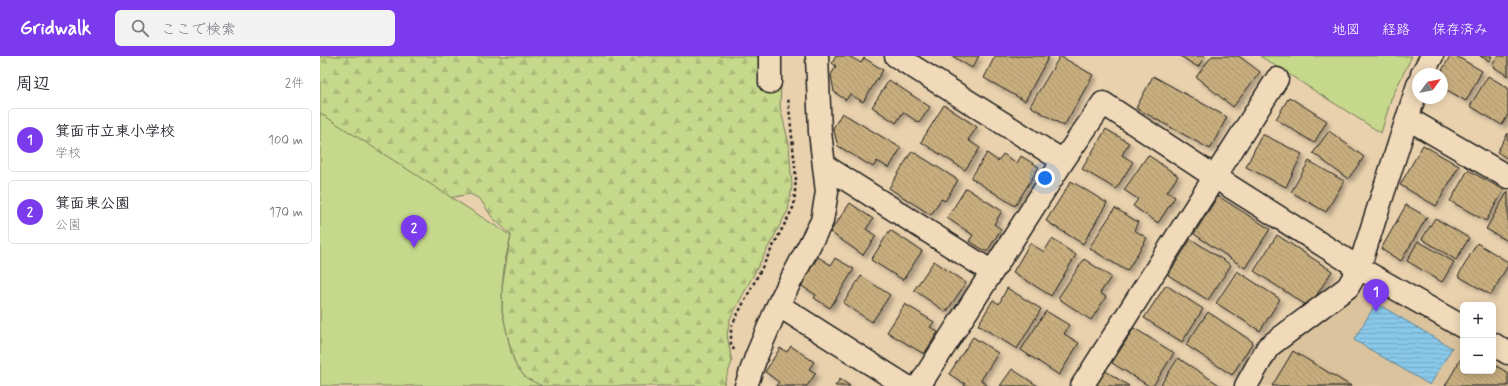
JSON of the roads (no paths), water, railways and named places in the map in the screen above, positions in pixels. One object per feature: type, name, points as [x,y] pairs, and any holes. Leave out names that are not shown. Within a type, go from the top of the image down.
[{"type":"street","points":[[770,56],[779,88]]},
{"type":"street","points":[[746,386],[756,357],[778,305],[822,221],[826,192],[825,166],[820,132],[817,56]]},
{"type":"street","points":[[896,56],[1063,161]]},
{"type":"street","points":[[1425,68],[1432,56]]},
{"type":"street","points":[[1082,386],[1277,79]]},
{"type":"street","points":[[920,386],[1063,161],[1103,103],[1215,177],[1359,268],[1460,325]]},
{"type":"street","points":[[1246,386],[1268,347],[1348,287],[1359,268],[1412,103]]},
{"type":"street","points":[[1407,118],[1508,177]]},
{"type":"street","points":[[825,166],[992,272]]},
{"type":"street","points":[[778,305],[906,386]]},
{"type":"street","points":[[1496,346],[1508,352]]},
{"type":"water","points":[[1376,303],[1452,348],[1430,385],[1354,340]]},
{"type":"place","name":"箕面東公園","points":[[414,248]]},
{"type":"place","name":"箕面市立東小学校","points":[[1376,312]]}]
